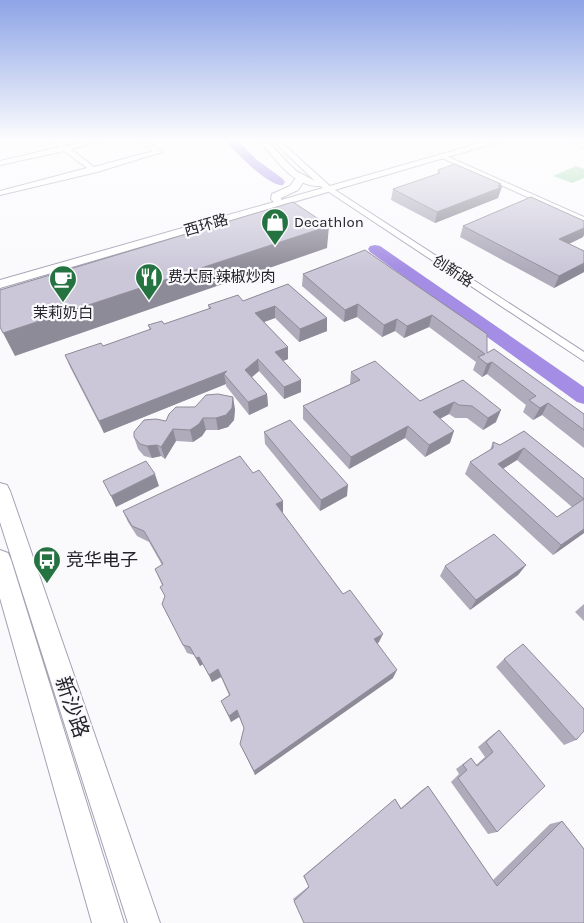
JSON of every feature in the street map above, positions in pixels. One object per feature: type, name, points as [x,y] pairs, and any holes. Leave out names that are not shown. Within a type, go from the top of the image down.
[{"type":"main road","points":[[276,199],[276,196],[294,188],[297,184]]},
{"type":"main road","name":"西环路","points":[[0,284],[339,184]]},
{"type":"main road","name":"西环路","points":[[0,278],[276,199],[341,184]]},
{"type":"main road","name":"新沙路","points":[[0,491],[144,923]]},
{"type":"main road","name":"新沙路","points":[[0,560],[108,923]]},
{"type":"street","points":[[0,193],[36,184]]},
{"type":"street","name":"创新路","points":[[312,184],[326,188]]},
{"type":"street","name":"创新路","points":[[322,184],[584,357]]},
{"type":"street","points":[[504,184],[584,220]]},
{"type":"building","points":[[407,184],[501,184],[498,186],[502,187],[437,212],[393,189]]},
{"type":"building","points":[[531,197],[584,221],[584,228],[559,239],[584,251],[584,263],[559,276],[463,226]]},
{"type":"building","points":[[293,202],[329,226],[3,333],[0,327],[0,290]]},
{"type":"building","points":[[365,250],[487,334],[487,353],[494,349],[584,414],[584,430],[548,403],[540,408],[529,400],[536,396],[492,362],[487,364],[478,357],[485,354],[432,315],[407,326],[397,319],[384,325],[358,304],[345,310],[303,274]]},
{"type":"building","points":[[288,284],[327,318],[300,329],[275,306],[255,313],[288,347],[275,352],[301,380],[284,387],[258,359],[245,370],[267,394],[248,402],[224,374],[227,371],[99,421],[65,355],[101,343],[103,346],[151,329],[148,325],[162,321],[164,324],[211,308],[208,305],[238,295],[243,301]]},
{"type":"building","points":[[375,361],[420,401],[463,380],[501,410],[488,418],[472,406],[459,405],[454,402],[433,412],[454,431],[429,445],[408,426],[351,457],[303,406],[360,380],[351,372]]},
{"type":"building","points":[[218,394],[233,397],[232,408],[226,415],[216,418],[203,418],[199,424],[190,430],[173,429],[161,447],[140,444],[134,437],[134,432],[144,420],[156,419],[166,421],[169,414],[176,407],[195,407],[206,395]]},
{"type":"building","points":[[290,420],[348,485],[321,500],[264,432]]},
{"type":"building","points":[[524,431],[584,479],[584,499],[584,529],[561,545],[470,462],[493,448],[493,442],[500,445]],"holes":[[[524,448],[584,499],[557,517],[498,464]]]},
{"type":"building","points":[[240,456],[253,473],[259,470],[283,501],[276,504],[343,594],[350,590],[383,634],[374,639],[397,670],[254,771],[240,744],[244,728],[237,710],[229,716],[221,701],[230,695],[218,669],[209,675],[199,657],[196,658],[190,647],[183,645],[162,604],[165,596],[160,587],[163,585],[155,569],[163,564],[144,531],[132,526],[123,511]]},
{"type":"building","points":[[146,461],[155,474],[111,496],[103,481]]},
{"type":"building","points":[[494,534],[526,565],[476,600],[445,566]]},
{"type":"building","points":[[523,644],[584,709],[584,731],[576,740],[504,659]]},
{"type":"building","points":[[499,730],[545,786],[497,832],[458,778],[467,770],[463,765],[471,758],[477,766],[493,752],[486,742]]},
{"type":"building","points":[[428,786],[497,886],[562,821],[584,849],[584,923],[304,923],[294,901],[309,887],[304,876],[395,799],[401,809]]},
{"type":"waterway","points":[[375,249],[584,397]]},
{"type":"place","name":"Decathlon","points":[[275,246]]},
{"type":"place","name":"费大厨·辣椒炒肉","points":[[149,301]]},
{"type":"place","name":"茉莉奶白","points":[[63,303]]},
{"type":"place","name":"竞华电子","points":[[47,584]]}]
